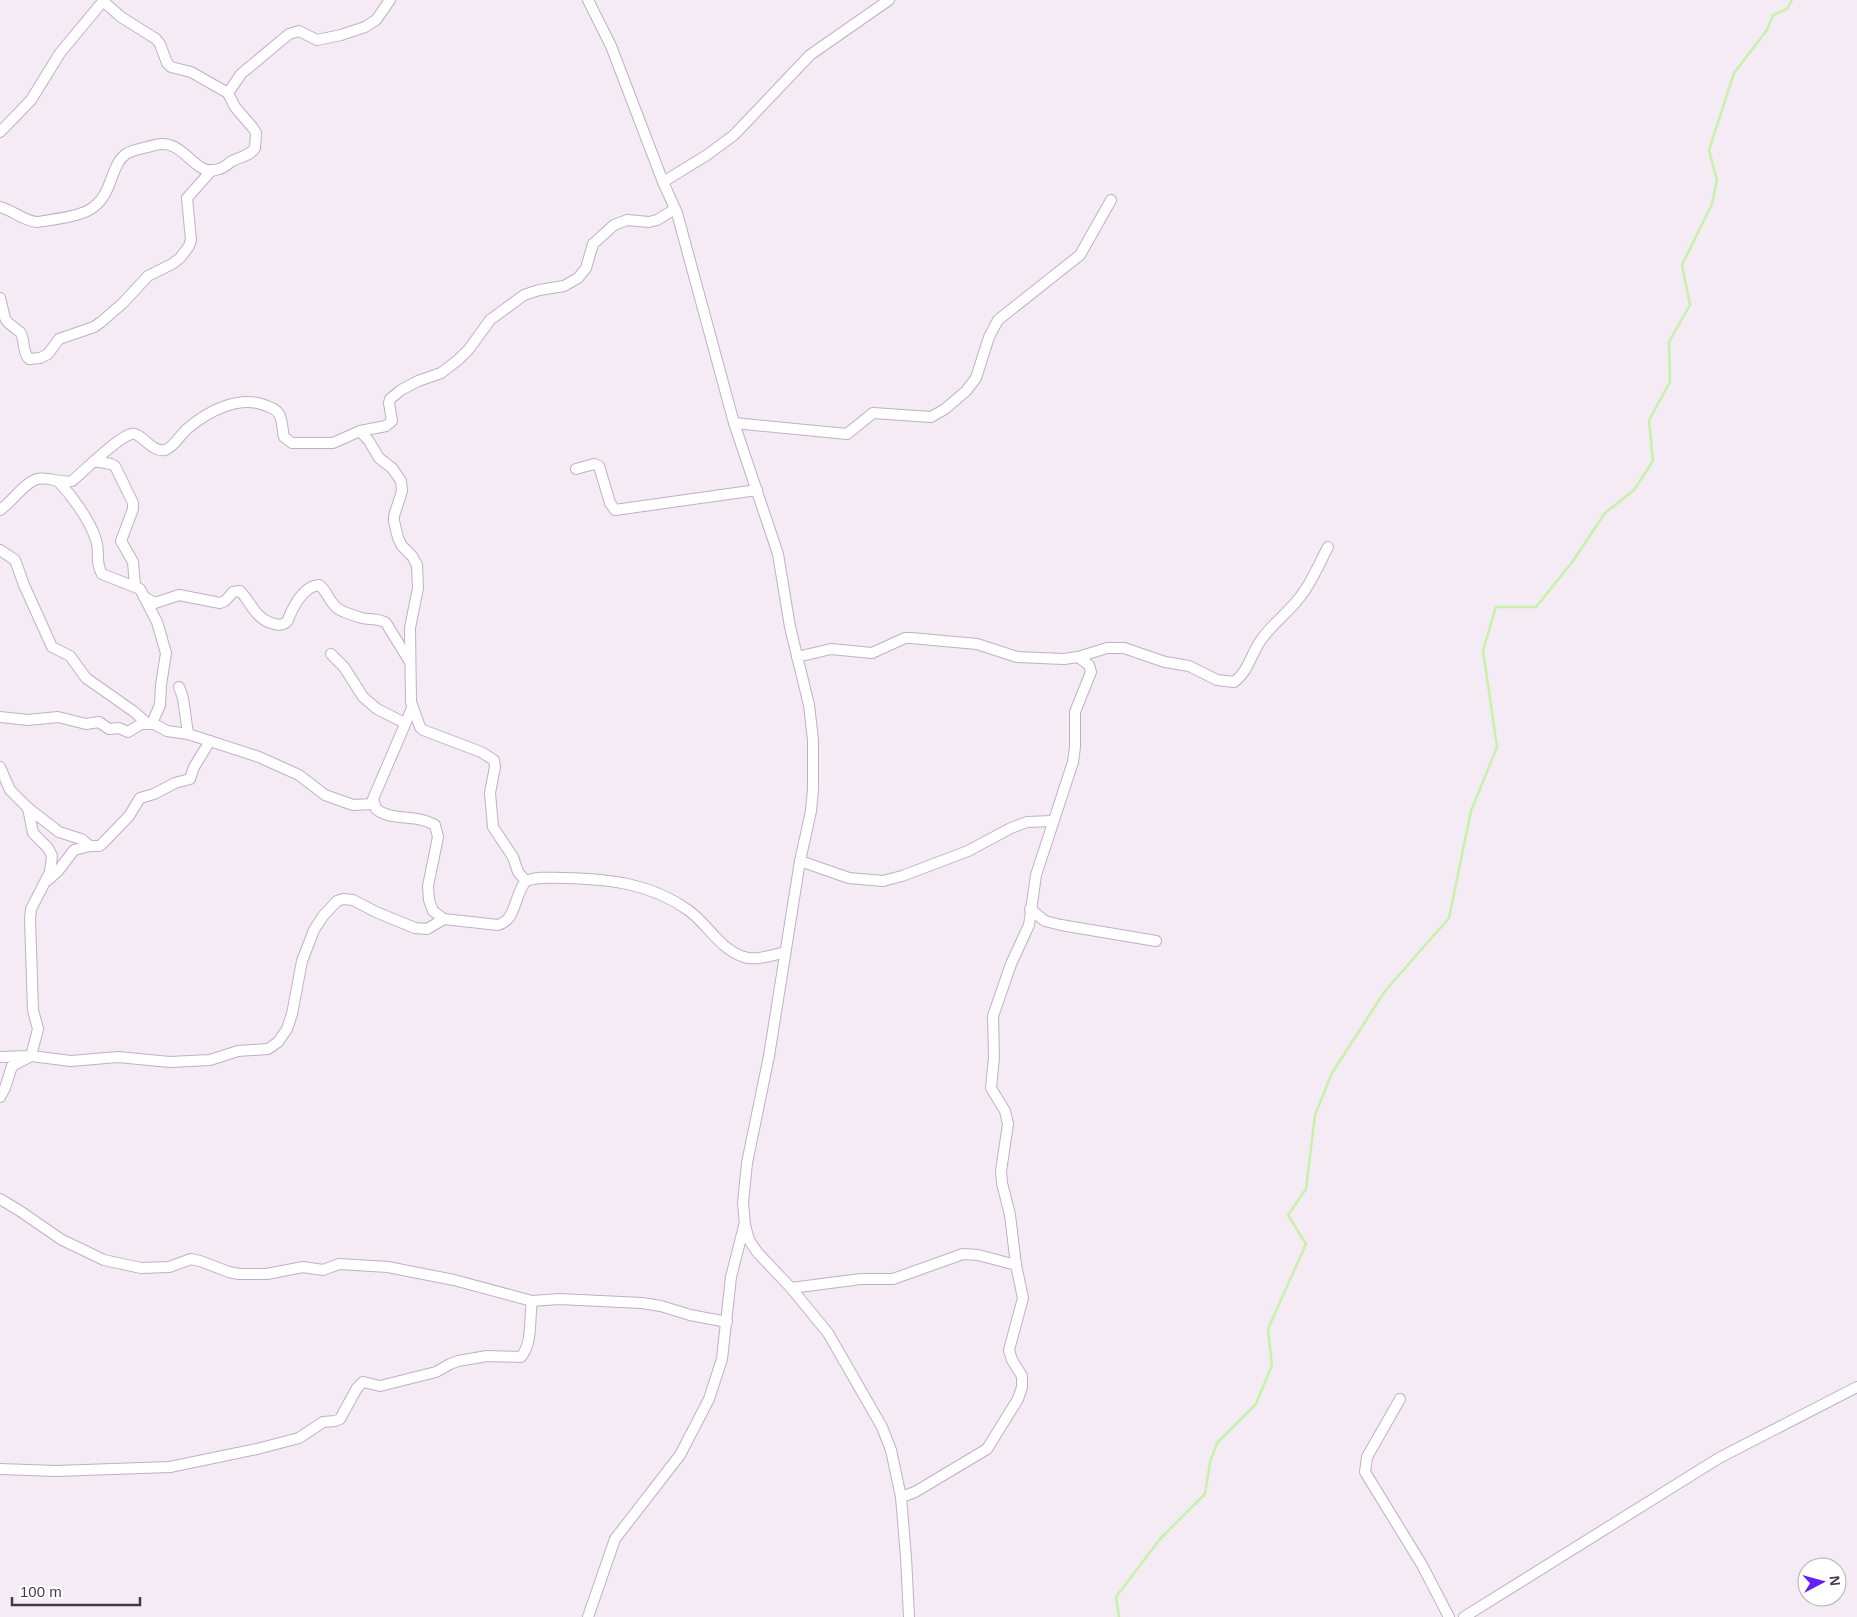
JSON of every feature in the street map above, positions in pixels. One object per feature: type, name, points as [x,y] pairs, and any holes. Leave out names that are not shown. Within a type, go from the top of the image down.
[{"type":"street","points":[[228,92],[241,74],[289,34],[299,31],[320,40],[341,36],[365,27],[376,20],[390,0]]},
{"type":"street","points":[[588,0],[610,46],[675,209],[689,252],[734,423],[778,554],[797,657],[809,705],[813,740],[812,806],[800,861],[769,1056],[747,1163],[743,1203],[745,1225],[749,1240],[757,1252],[791,1288],[834,1341],[882,1427],[891,1450],[901,1497],[908,1617]]},
{"type":"street","points":[[663,182],[707,155],[734,135],[810,55],[889,0]]},
{"type":"street","points":[[0,132],[31,100],[60,53],[103,1],[121,17],[156,39],[160,44],[167,63],[172,67],[191,72],[228,92],[238,111],[253,128],[256,138],[255,148],[249,154],[218,170],[197,166],[176,146],[161,144],[132,152],[123,157],[116,165],[108,191],[88,211],[36,222],[29,221],[0,207]]},
{"type":"street","points":[[0,298],[2,320],[9,328],[20,332],[25,354],[32,359],[48,354],[56,342],[63,337],[94,326],[117,308],[148,276],[176,261],[189,246],[192,232],[187,200],[212,170]]},
{"type":"street","points":[[734,423],[847,434],[873,413],[883,412],[923,418],[938,414],[966,391],[976,378],[989,337],[998,320],[1080,255],[1111,200]]},
{"type":"street","points":[[0,510],[35,480],[42,478],[72,481],[123,438],[133,433],[158,450],[166,450],[186,430],[219,408],[229,404],[260,403],[277,411],[280,415],[284,437],[290,442],[333,443],[360,431],[389,424],[392,418],[389,403],[395,394],[418,380],[441,373],[458,360],[469,349],[490,320],[524,295],[539,290],[564,286],[578,278],[586,268],[592,244],[614,225],[627,220],[649,222],[657,220],[675,209]]},
{"type":"street","points":[[360,431],[369,441],[379,458],[392,468],[401,481],[401,496],[394,516],[395,528],[402,546],[412,556],[417,565],[416,600],[410,628],[412,708],[423,730],[481,752],[494,760],[495,768],[490,793],[493,827],[513,858],[518,872],[526,881]]},
{"type":"street","points":[[94,461],[115,466],[133,503],[133,509],[122,543],[133,562],[134,586]]},
{"type":"street","points":[[576,469],[594,464],[599,466],[610,503],[615,510],[757,490]]},
{"type":"street","points":[[0,717],[35,720],[58,717],[86,724],[99,722],[111,729],[119,728],[128,732],[149,723],[160,705],[166,653],[156,622],[140,589],[102,574],[98,565],[94,533],[70,495],[58,481]]},
{"type":"street","points":[[797,657],[830,649],[872,653],[905,638],[977,644],[1017,657],[1064,659],[1078,657],[1107,648],[1124,648],[1164,662],[1189,666],[1217,680],[1234,682],[1246,669],[1256,647],[1263,638],[1299,599],[1328,547]]},
{"type":"street","points":[[0,550],[15,560],[24,585],[52,647],[70,656],[86,678],[149,723],[167,731],[188,734],[259,757],[299,775],[325,794],[353,805],[373,804]]},
{"type":"street","points":[[144,597],[155,603],[176,596],[217,603],[225,601],[233,592],[240,591],[257,615],[264,620],[280,625],[286,622],[294,605],[302,596],[312,587],[319,586],[331,602],[340,610],[362,618],[379,620],[386,623],[410,663]]},
{"type":"street","points":[[331,654],[344,668],[363,697],[377,709],[405,723]]},
{"type":"street","points":[[901,1497],[914,1492],[987,1449],[1018,1399],[1022,1387],[1022,1376],[1012,1360],[1009,1350],[1023,1298],[1001,1171],[1007,1134],[1007,1116],[991,1088],[994,1057],[992,1016],[1011,964],[1029,925],[1036,875],[1073,762],[1075,712],[1091,672],[1089,665],[1078,657]]},
{"type":"street","points":[[180,687],[188,734]]},
{"type":"street","points":[[412,708],[373,799],[373,804],[376,809],[388,816],[410,817],[435,825],[438,837],[430,877],[429,900],[433,911],[444,919],[492,925],[504,923],[511,916],[518,893],[526,881],[539,878],[602,879],[625,882],[654,892],[688,909],[714,937],[739,955],[755,958],[785,952]]},
{"type":"street","points":[[46,882],[58,871],[71,852],[102,844],[129,816],[140,798],[190,779],[194,767],[210,741]]},
{"type":"street","points":[[0,767],[10,790],[28,808],[59,832],[81,838],[90,846]]},
{"type":"street","points":[[0,1097],[12,1066],[31,1056],[38,1029],[33,1010],[30,919],[31,909],[50,872],[52,856],[48,848],[33,833],[28,808]]},
{"type":"street","points":[[800,861],[849,878],[890,880],[968,851],[1011,828],[1027,822],[1053,821]]},
{"type":"street","points":[[0,1057],[31,1056],[71,1061],[118,1057],[170,1062],[210,1060],[238,1051],[268,1049],[278,1042],[287,1029],[292,1014],[302,961],[314,930],[323,916],[337,901],[343,899],[353,900],[415,928],[428,929],[444,919]]},
{"type":"street","points":[[1030,909],[1045,921],[1060,925],[1156,941]]},
{"type":"street","points":[[0,1199],[70,1244],[104,1260],[142,1268],[170,1267],[190,1259],[239,1274],[267,1274],[302,1267],[324,1270],[339,1264],[388,1267],[454,1280],[532,1301],[559,1298],[642,1303],[727,1322]]},
{"type":"street","points":[[588,1617],[615,1539],[680,1455],[709,1399],[722,1359],[731,1277],[745,1225]]},
{"type":"street","points":[[791,1288],[861,1279],[893,1279],[963,1254],[978,1255],[1016,1265]]},
{"type":"street","points":[[0,1469],[56,1471],[164,1468],[258,1449],[299,1438],[323,1422],[340,1419],[357,1388],[363,1382],[380,1386],[436,1372],[458,1361],[486,1356],[521,1357],[529,1338],[529,1319],[532,1301]]},
{"type":"street","points":[[1464,1617],[1720,1458],[1857,1386]]},
{"type":"street","points":[[1400,1399],[1367,1457],[1365,1472],[1422,1565],[1449,1617]]},
{"type":"waterway","points":[[1119,1617],[1116,1597],[1160,1539],[1205,1494],[1210,1462],[1217,1443],[1256,1404],[1272,1365],[1268,1329],[1306,1244],[1288,1215],[1306,1189],[1315,1115],[1332,1073],[1385,991],[1449,918],[1471,811],[1497,747],[1483,650],[1496,607],[1536,607],[1573,561],[1605,513],[1634,490],[1653,461],[1649,420],[1670,382],[1669,342],[1690,305],[1682,265],[1712,204],[1717,180],[1709,150],[1734,73],[1767,30],[1773,15],[1787,9],[1792,0]]}]
